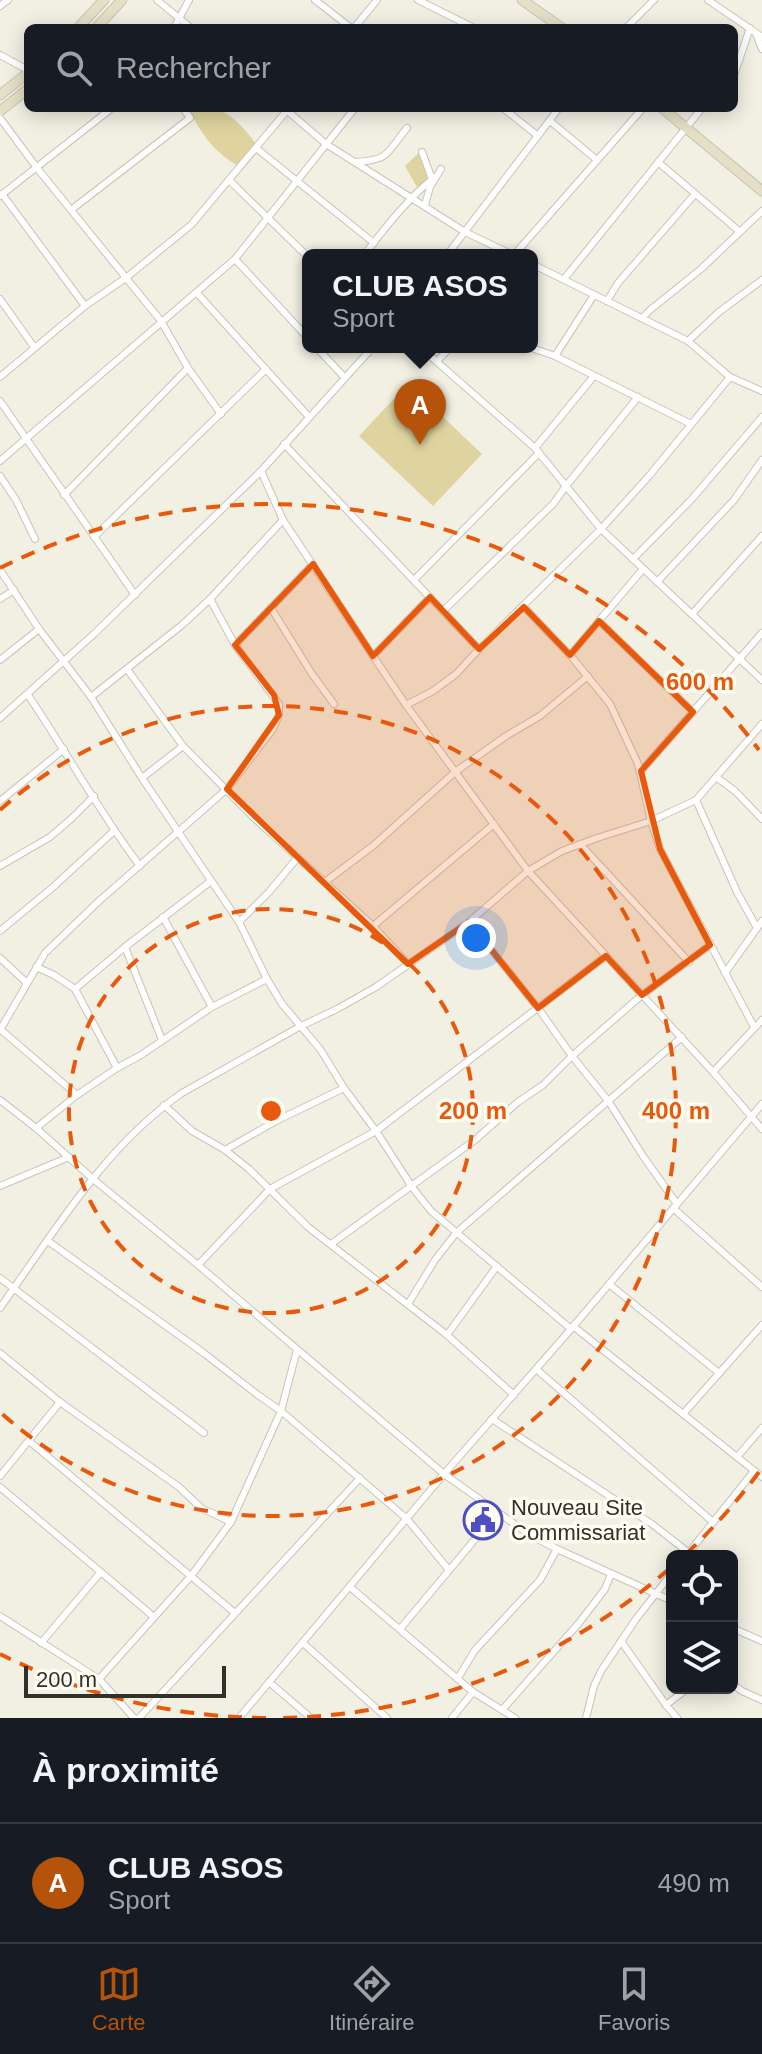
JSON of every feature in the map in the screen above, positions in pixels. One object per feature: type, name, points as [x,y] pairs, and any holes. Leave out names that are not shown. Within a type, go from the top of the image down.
[{"type":"street","points":[[0,6],[8,0]]},
{"type":"street","points":[[82,24],[104,0]]},
{"type":"street","points":[[100,24],[122,0]]},
{"type":"street","points":[[157,0],[186,24]]},
{"type":"street","points":[[176,24],[189,0]]},
{"type":"street","points":[[315,0],[347,24]]},
{"type":"street","points":[[356,24],[377,0]]},
{"type":"street","points":[[418,0],[466,24]]},
{"type":"street","points":[[522,0],[556,24]]},
{"type":"street","points":[[630,24],[654,0]]},
{"type":"street","points":[[708,0],[756,32],[762,49]]},
{"type":"street","points":[[738,67],[756,32]]},
{"type":"street","points":[[0,55],[24,70]]},
{"type":"street","points":[[0,95],[24,75]]},
{"type":"street","points":[[0,111],[24,92]]},
{"type":"street","points":[[85,306],[1,195],[107,112]]},
{"type":"street","points":[[71,210],[190,118],[186,112]]},
{"type":"street","points":[[0,377],[85,306],[127,277],[191,225],[285,112]]},
{"type":"street","points":[[290,112],[326,144],[465,232],[501,249]]},
{"type":"street","points":[[0,461],[235,259],[352,112]]},
{"type":"street","points":[[508,112],[538,136]]},
{"type":"street","points":[[452,249],[556,112]]},
{"type":"street","points":[[519,249],[639,112]]},
{"type":"street","points":[[667,112],[762,191]]},
{"type":"street","points":[[564,279],[699,112]]},
{"type":"street","points":[[0,118],[161,321],[188,368],[221,414]]},
{"type":"street","points":[[550,121],[597,160]]},
{"type":"street","points":[[355,162],[383,158],[407,128]]},
{"type":"street","points":[[256,148],[374,243]]},
{"type":"street","points":[[422,152],[433,178],[425,205]]},
{"type":"street","points":[[658,162],[739,231]]},
{"type":"street","points":[[369,249],[412,197],[441,169]]},
{"type":"street","points":[[230,181],[302,251]]},
{"type":"street","points":[[607,301],[618,283],[695,194]]},
{"type":"street","points":[[642,318],[701,269],[762,211]]},
{"type":"street","points":[[235,259],[302,332]]},
{"type":"street","points":[[538,267],[688,341],[730,377],[762,391]]},
{"type":"street","points":[[688,341],[719,312],[760,285]]},
{"type":"street","points":[[197,293],[309,417]]},
{"type":"street","points":[[555,356],[594,295]]},
{"type":"street","points":[[0,299],[34,347]]},
{"type":"street","points":[[538,350],[691,424]]},
{"type":"street","points":[[322,353],[345,378]]},
{"type":"street","points":[[0,718],[135,595],[261,471],[368,353]]},
{"type":"street","points":[[427,353],[537,450],[601,529],[762,680]]},
{"type":"street","points":[[437,361],[445,353]]},
{"type":"street","points":[[64,495],[188,368]]},
{"type":"street","points":[[94,537],[266,369]]},
{"type":"street","points":[[414,580],[537,450],[594,376]]},
{"type":"street","points":[[406,705],[456,674],[524,607],[649,476],[730,377]]},
{"type":"street","points":[[443,611],[553,504],[638,397]]},
{"type":"street","points":[[0,401],[135,595]]},
{"type":"street","points":[[633,559],[691,500],[762,417]]},
{"type":"street","points":[[284,444],[479,649]]},
{"type":"street","points":[[657,582],[734,500],[762,460]]},
{"type":"street","points":[[261,471],[283,520],[373,656],[528,871],[682,1037],[762,1129]]},
{"type":"street","points":[[0,476],[35,539]]},
{"type":"street","points":[[91,697],[210,599],[283,520]]},
{"type":"street","points":[[692,614],[762,536]]},
{"type":"street","points":[[235,645],[313,564]]},
{"type":"street","points":[[570,655],[643,569]]},
{"type":"street","points":[[0,570],[39,629],[91,697],[239,922],[267,979],[299,1027],[320,1049],[431,1211],[572,1328],[762,1477]]},
{"type":"street","points":[[0,599],[14,590]]},
{"type":"street","points":[[373,656],[430,597]]},
{"type":"street","points":[[77,1095],[0,1029],[45,953],[227,789],[273,729],[279,715],[279,704],[274,695],[235,645],[210,599]]},
{"type":"street","points":[[524,607],[570,655],[610,704],[641,771],[660,849],[754,1027]]},
{"type":"street","points":[[271,608],[334,704]]},
{"type":"street","points":[[599,621],[693,712]]},
{"type":"street","points":[[0,660],[39,629]]},
{"type":"street","points":[[641,771],[762,633]]},
{"type":"street","points":[[127,669],[183,746],[253,817],[373,926],[408,964]]},
{"type":"street","points":[[325,882],[374,845],[455,772],[540,716],[588,676]]},
{"type":"street","points":[[28,695],[114,831],[140,866]]},
{"type":"street","points":[[0,1308],[93,1179],[164,1105],[299,1027],[376,987],[469,922],[528,871],[562,851],[651,821],[696,800],[762,724]]},
{"type":"street","points":[[142,778],[183,746]]},
{"type":"street","points":[[0,801],[64,749]]},
{"type":"street","points":[[716,777],[735,791],[762,819]]},
{"type":"street","points":[[0,866],[50,837],[94,796]]},
{"type":"street","points":[[696,800],[737,892],[757,928]]},
{"type":"street","points":[[373,926],[494,824]]},
{"type":"street","points":[[0,931],[114,831]]},
{"type":"street","points":[[580,844],[689,962]]},
{"type":"street","points":[[239,922],[298,857]]},
{"type":"street","points":[[75,989],[211,881]]},
{"type":"street","points":[[163,917],[212,1007]]},
{"type":"street","points":[[725,973],[762,921]]},
{"type":"street","points":[[469,922],[609,1102],[675,1206],[762,1287]]},
{"type":"street","points":[[331,1244],[475,1140],[518,1102],[543,1085],[642,995],[710,945]]},
{"type":"street","points":[[125,947],[162,1040]]},
{"type":"street","points":[[198,1265],[270,1189],[376,1131],[606,956]]},
{"type":"street","points":[[0,958],[27,983]]},
{"type":"street","points":[[36,967],[75,989],[117,1068]]},
{"type":"street","points":[[36,1128],[117,1068],[212,1007],[267,979]]},
{"type":"street","points":[[713,1072],[762,1020]]},
{"type":"street","points":[[408,1304],[456,1233],[682,1037]]},
{"type":"street","points":[[225,1150],[344,1088]]},
{"type":"street","points":[[0,1100],[444,1474],[530,1535],[666,1598]]},
{"type":"street","points":[[239,1718],[762,1104]]},
{"type":"street","points":[[164,1105],[192,1131],[225,1150],[308,1227],[447,1335],[514,1395]]},
{"type":"street","points":[[0,1186],[69,1157]]},
{"type":"street","points":[[48,1241],[281,1411],[407,1519],[449,1570]]},
{"type":"street","points":[[447,1335],[497,1266]]},
{"type":"street","points":[[0,1278],[204,1433]]},
{"type":"street","points":[[609,1284],[719,1373]]},
{"type":"street","points":[[683,1414],[761,1327]]},
{"type":"street","points":[[99,1679],[191,1576],[231,1522],[281,1411],[297,1350]]},
{"type":"street","points":[[0,1353],[60,1402],[179,1487],[201,1508],[231,1522]]},
{"type":"street","points":[[536,1369],[713,1522]]},
{"type":"street","points":[[0,1476],[60,1402]]},
{"type":"street","points":[[492,1419],[652,1524],[682,1550]]},
{"type":"street","points":[[737,1457],[762,1428]]},
{"type":"street","points":[[29,1441],[235,1613]]},
{"type":"street","points":[[690,1550],[754,1471]]},
{"type":"street","points":[[0,1616],[99,1679],[136,1718],[360,1478]]},
{"type":"street","points":[[0,1499],[3,1490],[154,1617]]},
{"type":"street","points":[[400,1629],[497,1513]]},
{"type":"street","points":[[458,1678],[475,1650],[540,1580],[557,1549]]},
{"type":"street","points":[[41,1643],[100,1573]]},
{"type":"street","points":[[502,1710],[579,1623],[605,1589],[611,1574]]},
{"type":"street","points":[[586,1718],[601,1671],[666,1580]]},
{"type":"street","points":[[350,1587],[473,1692],[515,1718]]},
{"type":"street","points":[[738,1631],[762,1641]]},
{"type":"street","points":[[621,1641],[677,1718]]},
{"type":"street","points":[[303,1643],[387,1718]]},
{"type":"street","points":[[269,1682],[311,1718]]},
{"type":"street","points":[[738,1688],[762,1700]]},
{"type":"street","points":[[452,1718],[473,1692]]},
{"type":"street","points":[[666,1705],[680,1694]]},
{"type":"street","points":[[370,1718],[377,1710]]},
{"type":"highlighted area","points":[[313,564],[373,656],[430,597],[479,649],[524,607],[570,655],[599,621],[693,712],[641,771],[660,849],[710,945],[642,995],[606,956],[538,1008],[469,922],[408,964],[227,789],[279,715],[274,695],[235,645]]},
{"type":"shaded area","points":[[190,112],[222,112],[248,134],[259,150],[243,169],[211,144]]},
{"type":"shaded area","points":[[423,149],[433,177],[417,187],[405,166]]},
{"type":"shaded area","points":[[408,384],[482,454],[433,506],[359,436]]},
{"type":"place","name":"CLUB ASOS","points":[[420,445]]},
{"type":"place","name":"Nouveau Site Commissariat","points":[[483,1520]]}]
